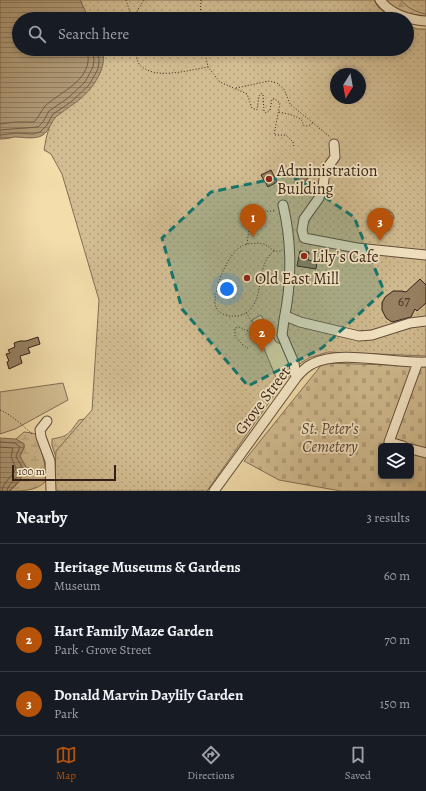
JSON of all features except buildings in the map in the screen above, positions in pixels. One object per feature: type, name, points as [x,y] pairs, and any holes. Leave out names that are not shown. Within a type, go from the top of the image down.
[{"type":"street","points":[[380,0],[388,9],[394,12]]},
{"type":"street","points":[[414,20],[426,21]]},
{"type":"street","points":[[334,144],[335,157],[325,171],[323,187],[319,198],[304,219],[302,230],[304,238],[357,248],[426,255]]},
{"type":"street","points":[[284,209],[288,226],[290,246],[290,286],[282,335],[294,362],[296,378]]},
{"type":"street","points":[[284,320],[288,317],[300,322],[359,336],[372,335],[410,323],[426,321]]},
{"type":"street","name":"Grove Street","points":[[214,491],[296,378],[310,365],[332,358],[360,358],[422,362]]},
{"type":"street","points":[[389,443],[422,362]]},
{"type":"street","points":[[47,421],[40,430],[50,461],[51,491]]},
{"type":"street","points":[[414,449],[426,453]]},
{"type":"path","points":[[126,0],[130,12]]},
{"type":"path","points":[[136,12],[144,0]]},
{"type":"path","points":[[200,12],[201,0]]},
{"type":"path","points":[[137,56],[140,65],[151,72],[172,73],[208,67]]},
{"type":"path","points":[[206,56],[208,67],[220,82],[246,94],[252,108],[257,110],[259,96],[261,93],[264,95],[264,111],[266,113],[270,110],[272,99],[275,99],[280,103],[274,135],[286,136],[293,142],[294,147]]},
{"type":"path","points":[[235,88],[269,81],[277,82],[284,89],[290,104],[329,136],[334,144]]},
{"type":"path","points":[[278,112],[292,115],[301,119],[304,126],[314,123]]},
{"type":"path","points":[[247,245],[251,222],[257,215],[268,211],[278,211],[284,209]]},
{"type":"path","points":[[274,251],[269,255],[264,264],[258,296],[254,305],[246,313],[236,316],[226,316],[218,310],[215,303],[220,279],[234,252],[243,245],[265,244],[274,251],[285,251],[290,246]]},
{"type":"path","points":[[246,313],[253,324],[253,329],[250,331],[240,327],[236,328],[235,336],[249,350]]},
{"type":"path","points":[[0,410],[32,434]]},
{"type":"highlighted area","points":[[292,175],[354,217],[384,291],[322,348],[248,386],[182,309],[162,238],[211,192]]},
{"type":"green space","points":[[80,0],[374,0],[378,7],[384,12],[86,12]]},
{"type":"green space","points":[[384,0],[426,0],[426,19],[414,17],[414,12],[401,12],[391,8]]},
{"type":"green space","points":[[401,0],[426,0],[426,14],[412,9]]},
{"type":"green space","points":[[414,28],[426,29],[426,356],[328,352],[309,358],[298,365],[286,380],[284,376],[289,360],[281,344],[276,342],[261,315],[252,320],[280,387],[207,491],[54,491],[56,451],[92,410],[99,300],[62,174],[51,154],[44,150],[51,120],[101,56],[414,56]]},
{"type":"green space","name":"St. Peter's Cemetery","points":[[323,363],[426,366],[426,491],[341,491],[279,480],[244,461]]},
{"type":"green space","points":[[63,383],[68,400],[15,429],[0,434],[0,392]]},
{"type":"green space","points":[[84,419],[57,461],[52,445],[52,439],[66,435],[79,420]]},
{"type":"green space","points":[[24,432],[38,435],[48,478],[41,486],[36,488],[10,491],[21,480],[20,456],[24,448],[24,444],[16,439]]},
{"type":"water","points":[[0,0],[80,0],[86,12],[12,12],[12,56],[103,56],[103,65],[96,81],[85,95],[53,120],[49,128],[40,137],[15,137],[0,139]]},
{"type":"water","points":[[381,209],[392,213],[394,217],[392,222],[387,224],[380,221],[377,214]]},
{"type":"water","points":[[0,438],[16,439],[24,444],[20,456],[26,467],[25,471],[17,483],[9,491],[0,491]]},
{"type":"place","name":"Administration Building","points":[[269,179]]},
{"type":"place","name":"Heritage Museums & Gardens","points":[[253,237]]},
{"type":"place","name":"Donald Marvin Daylily Garden","points":[[380,241]]},
{"type":"place","name":"Lily's Cafe","points":[[304,256]]},
{"type":"place","name":"Old East Mill","points":[[247,278]]},
{"type":"place","name":"Hart Family Maze Garden","points":[[262,352]]}]
